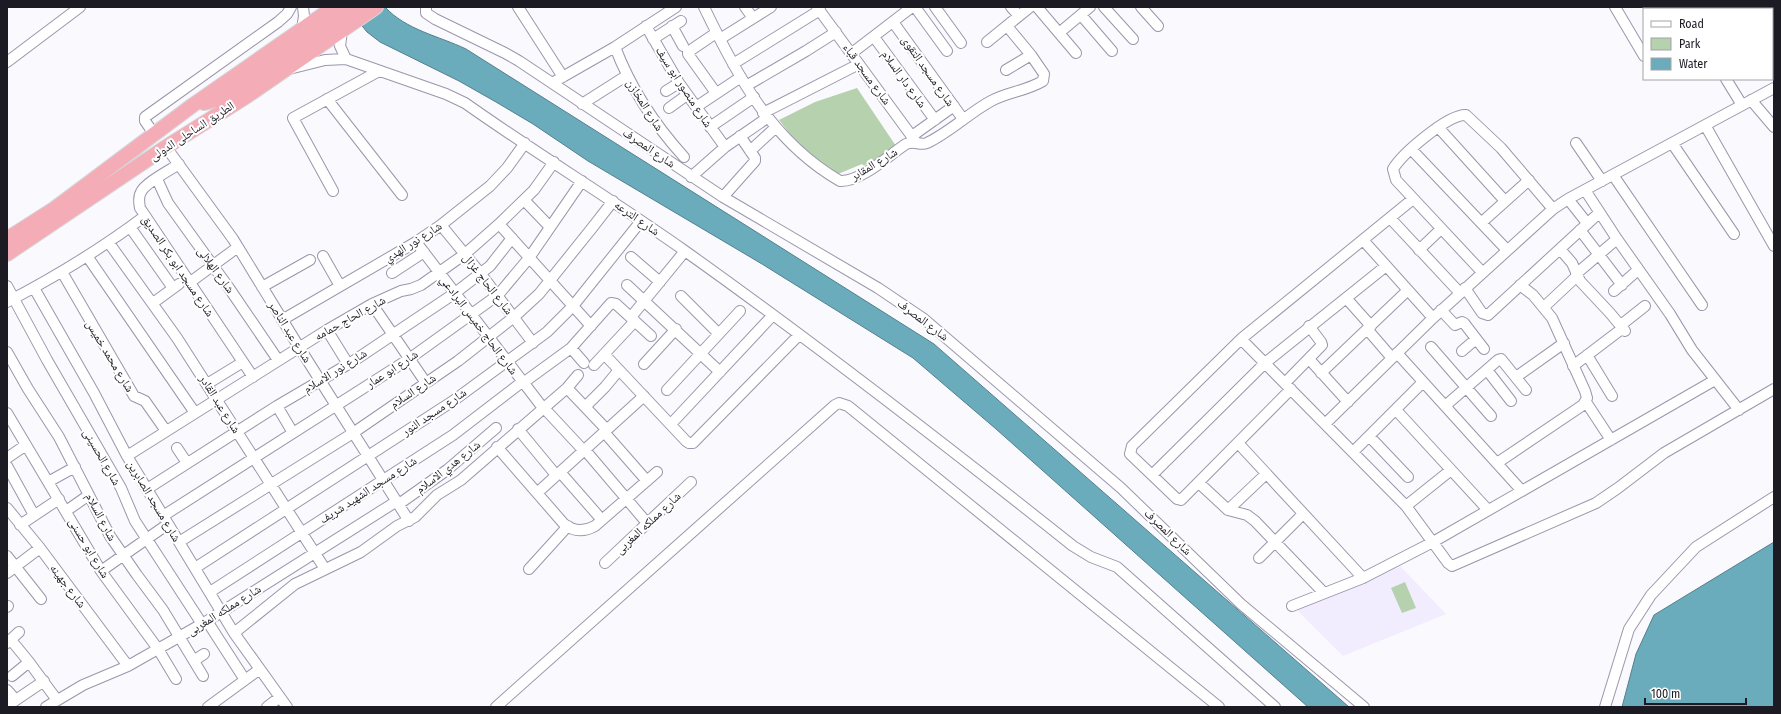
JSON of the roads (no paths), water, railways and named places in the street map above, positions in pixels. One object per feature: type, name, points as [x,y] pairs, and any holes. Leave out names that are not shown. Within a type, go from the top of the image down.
[{"type":"highway","points":[[193,105],[209,102],[226,95],[332,15],[355,7]]},
{"type":"highway","name":"الطريق الساحلى الدولى","points":[[7,239],[54,209],[193,105],[302,29],[332,15],[376,7]]},
{"type":"highway","name":"الطريق الساحلى الدولى","points":[[7,254],[166,147],[287,69],[332,15]]},
{"type":"street","points":[[7,62],[80,7]]},
{"type":"street","points":[[154,134],[145,121],[145,116],[278,22],[287,14],[291,7]]},
{"type":"street","points":[[302,29],[304,16],[303,7]]},
{"type":"street","points":[[518,7],[563,77]]},
{"type":"street","points":[[552,83],[615,47],[676,7]]},
{"type":"street","name":"شارع المقابر","points":[[704,7],[733,64],[765,115],[775,128],[799,152],[840,181],[849,180],[866,172],[914,139],[925,144],[991,101],[1026,90],[1043,81],[1044,74],[1031,55]]},
{"type":"street","points":[[745,7],[753,18]]},
{"type":"street","points":[[716,93],[688,52],[771,7]]},
{"type":"street","points":[[852,53],[913,7],[947,51]]},
{"type":"street","points":[[935,7],[961,43]]},
{"type":"street","points":[[1011,7],[1019,16]]},
{"type":"street","points":[[987,42],[1030,7]]},
{"type":"street","points":[[1037,7],[1076,53]]},
{"type":"street","points":[[1059,33],[1090,7]]},
{"type":"street","points":[[1104,7],[1133,39]]},
{"type":"street","points":[[1141,7],[1158,26]]},
{"type":"street","points":[[1615,7],[1643,52]]},
{"type":"street","name":"شارع المصرف","points":[[425,9],[435,19],[505,53],[691,177],[878,288],[924,319],[1121,488],[1241,604],[1364,707]]},
{"type":"street","points":[[733,64],[818,9]]},
{"type":"street","name":"شارع مسجد قباء","points":[[818,9],[852,53],[914,139]]},
{"type":"street","points":[[332,15],[340,46],[346,59]]},
{"type":"street","points":[[1081,15],[1112,51]]},
{"type":"street","name":"شارع مسجد التقوى","points":[[893,22],[963,119]]},
{"type":"street","points":[[653,39],[677,24],[683,46]]},
{"type":"street","name":"شارع منصور ابو سيف","points":[[646,26],[679,83],[725,146]]},
{"type":"street","points":[[1006,70],[1031,55],[1007,26]]},
{"type":"street","points":[[696,107],[716,93],[794,58],[836,32]]},
{"type":"street","name":"شارع دار السلام","points":[[874,37],[935,120]]},
{"type":"street","name":"شارع المخازن","points":[[615,47],[626,76],[652,119],[684,157]]},
{"type":"street","name":"شارع الترعه","points":[[287,69],[325,60],[346,59],[452,96],[525,143],[642,221],[773,315],[905,415],[1073,546],[1091,557],[1117,567],[1275,707]]},
{"type":"street","points":[[691,177],[725,146],[740,136],[765,115],[859,64]]},
{"type":"street","points":[[333,191],[320,164],[293,118],[379,71]]},
{"type":"street","points":[[582,104],[626,76]]},
{"type":"street","points":[[1727,80],[1747,103],[1774,127]]},
{"type":"street","points":[[666,91],[679,83]]},
{"type":"street","points":[[1325,424],[1441,310],[1553,209],[1568,198],[1774,88]]},
{"type":"street","points":[[669,108],[687,95]]},
{"type":"street","points":[[710,127],[754,97]]},
{"type":"street","points":[[327,99],[402,195]]},
{"type":"street","points":[[914,139],[935,120],[954,106]]},
{"type":"street","points":[[1482,272],[1413,199],[1393,175],[1396,165],[1411,149],[1438,127],[1462,114],[1466,115],[1501,148],[1553,209]]},
{"type":"street","points":[[1705,125],[1774,246]]},
{"type":"street","points":[[1438,127],[1505,201]]},
{"type":"street","points":[[750,151],[775,128]]},
{"type":"street","points":[[723,197],[755,161],[755,158],[740,136]]},
{"type":"street","name":"شارع نور الهدي","points":[[282,320],[441,226],[490,186],[507,168],[525,143]]},
{"type":"street","points":[[1576,143],[1602,180]]},
{"type":"street","points":[[1672,143],[1734,234]]},
{"type":"street","name":"شارع عبد الناصر","points":[[166,147],[238,247],[320,381],[409,520]]},
{"type":"street","points":[[1411,149],[1507,250]]},
{"type":"street","name":"شارع الحاج حمامه","points":[[127,456],[327,330],[372,304],[401,291],[417,287],[439,272],[465,254],[525,201],[554,162]]},
{"type":"street","name":"شارع مسجد ابو بكر الصديق","points":[[179,164],[140,192],[140,208],[253,377]]},
{"type":"street","points":[[1613,175],[1702,305]]},
{"type":"street","name":"شارع الهلالى","points":[[157,179],[168,203],[278,360]]},
{"type":"street","points":[[1481,223],[1529,180]]},
{"type":"street","name":"شارع ابو عمار","points":[[101,571],[122,554],[146,538],[166,520],[254,458],[409,359],[498,295],[529,258],[582,181]]},
{"type":"street","points":[[1585,190],[1638,270],[1670,314],[1692,350],[1739,410]]},
{"type":"street","points":[[1568,198],[1618,288],[1638,270]]},
{"type":"street","points":[[1309,326],[1322,345],[1238,443],[1182,499],[1178,500],[1130,454],[1132,446],[1241,339],[1413,199]]},
{"type":"street","points":[[525,201],[550,228]]},
{"type":"street","name":"شارع السلام","points":[[179,542],[353,433],[426,383],[514,317],[529,305],[592,228],[612,201]]},
{"type":"street","points":[[1390,218],[1419,250],[1485,315],[1490,313],[1599,213]]},
{"type":"street","points":[[10,301],[62,272],[109,243],[144,216]]},
{"type":"street","name":"شارع مسجد النور","points":[[195,568],[453,401],[533,343],[547,332],[573,306],[642,221]]},
{"type":"street","points":[[499,224],[591,326]]},
{"type":"street","name":"شارع الحاج غزال","points":[[441,226],[498,295],[533,343]]},
{"type":"street","points":[[130,227],[173,288]]},
{"type":"street","points":[[1419,250],[1441,229]]},
{"type":"street","name":"شارع نور الاسلام","points":[[147,489],[277,406],[348,364],[455,294],[481,274],[498,258],[512,238]]},
{"type":"street","points":[[1544,307],[1576,275],[1617,239]]},
{"type":"street","points":[[1363,240],[1433,318]]},
{"type":"street","name":"شارع الحاج خميس البرادعي","points":[[416,242],[543,408],[584,450],[647,523]]},
{"type":"street","name":"شارع عبد القادر","points":[[109,243],[154,303],[325,569]]},
{"type":"street","points":[[154,303],[173,288],[212,266],[238,247]]},
{"type":"street","points":[[1560,248],[1572,263],[1576,275],[1623,328]]},
{"type":"street","points":[[594,365],[633,319],[645,300],[685,251]]},
{"type":"street","points":[[392,273],[424,252]]},
{"type":"street","points":[[87,256],[195,413]]},
{"type":"street","points":[[322,256],[340,286]]},
{"type":"street","points":[[631,257],[660,282]]},
{"type":"street","points":[[262,287],[310,260]]},
{"type":"street","points":[[1152,475],[1265,363],[1309,326],[1386,266]]},
{"type":"street","name":"شارع محمد خميس","points":[[62,272],[134,396],[145,400],[166,431]]},
{"type":"street","points":[[627,284],[720,372]]},
{"type":"street","points":[[1520,285],[1544,307],[1552,318],[1585,391],[1587,398],[1586,402],[1611,440]]},
{"type":"street","name":"شارع الحسينى","points":[[7,286],[10,301],[121,488],[129,508],[146,538],[245,680]]},
{"type":"street","name":"شارع مسجد الصابرين","points":[[34,288],[99,402],[127,456],[234,633],[287,707]]},
{"type":"street","points":[[1321,373],[1408,290]]},
{"type":"street","points":[[681,296],[719,334]]},
{"type":"street","points":[[1346,298],[1369,327],[1423,382],[1522,491]]},
{"type":"street","name":"شارع مسجد الشهيد شريف","points":[[210,592],[384,481],[470,423],[523,382],[571,348],[613,302],[633,319]]},
{"type":"street","points":[[372,304],[426,383]]},
{"type":"street","points":[[1573,366],[1623,328],[1645,306]]},
{"type":"street","points":[[1441,310],[1455,326],[1462,322],[1464,323],[1484,349]]},
{"type":"street","points":[[667,390],[740,311]]},
{"type":"street","points":[[671,424],[773,315]]},
{"type":"street","points":[[633,319],[651,336]]},
{"type":"street","points":[[327,330],[348,364]]},
{"type":"street","points":[[644,364],[676,330]]},
{"type":"street","points":[[604,354],[689,443],[696,442],[799,335]]},
{"type":"street","points":[[1241,339],[1406,506],[1448,563],[1454,565],[1596,503],[1611,494],[1664,452],[1774,390]]},
{"type":"street","points":[[1462,351],[1476,339]]},
{"type":"street","points":[[1516,377],[1564,343]]},
{"type":"street","points":[[1431,347],[1491,416]]},
{"type":"street","points":[[571,348],[584,363]]},
{"type":"street","name":"شارع السلام","points":[[7,352],[28,389],[59,437],[110,536],[163,610],[195,660],[203,676]]},
{"type":"street","points":[[1587,355],[1612,396]]},
{"type":"street","points":[[1309,359],[1348,402]]},
{"type":"street","points":[[1445,406],[1501,359],[1526,390]]},
{"type":"street","points":[[207,384],[243,362]]},
{"type":"street","points":[[585,407],[606,387],[619,370]]},
{"type":"street","points":[[1487,370],[1511,400]]},
{"type":"street","points":[[234,633],[294,584],[361,552],[397,526],[420,513],[437,496],[461,480],[567,388],[578,375]]},
{"type":"street","points":[[1292,606],[1363,578],[1433,542],[1715,380]]},
{"type":"street","points":[[1353,452],[1423,382]]},
{"type":"street","points":[[567,388],[585,407],[647,481]]},
{"type":"street","points":[[537,493],[644,396]]},
{"type":"street","points":[[1497,464],[1586,402]]},
{"type":"street","points":[[496,707],[834,405],[839,403],[844,403],[848,406],[1219,707]]},
{"type":"street","points":[[277,406],[293,433]]},
{"type":"street","points":[[1396,410],[1488,510]]},
{"type":"street","name":"شارع ابو حسنى","points":[[7,413],[101,571],[158,649],[176,679]]},
{"type":"street","name":"شارع هدي الاسلام","points":[[398,502],[447,470],[496,428]]},
{"type":"street","points":[[518,429],[602,520]]},
{"type":"street","points":[[1369,436],[1408,477]]},
{"type":"street","points":[[1238,443],[1363,578]]},
{"type":"street","points":[[7,458],[26,445]]},
{"type":"street","points":[[498,447],[537,493],[568,526],[582,531],[595,526],[657,472]]},
{"type":"street","points":[[178,448],[187,464]]},
{"type":"street","points":[[7,466],[34,515]]},
{"type":"street","points":[[48,482],[74,467]]},
{"type":"street","points":[[1406,506],[1451,470]]},
{"type":"street","points":[[1228,510],[1266,474]]},
{"type":"street","name":"شارع مملكه المغربى","points":[[605,564],[691,482]]},
{"type":"street","points":[[1199,482],[1228,510],[1251,518],[1276,542],[1324,594]]},
{"type":"street","points":[[66,511],[89,495]]},
{"type":"street","points":[[1605,707],[1629,629],[1635,617],[1650,595],[1696,547],[1774,497]]},
{"type":"street","points":[[20,525],[59,499]]},
{"type":"street","name":"شارع مملكه المغربى","points":[[54,704],[83,685],[128,666],[205,623],[398,502]]},
{"type":"street","name":"شارع جهينه","points":[[7,508],[40,548],[128,666]]},
{"type":"street","points":[[1259,558],[1303,514]]},
{"type":"street","points":[[529,569],[568,526]]},
{"type":"street","points":[[7,573],[40,548]]},
{"type":"street","points":[[7,556],[41,599]]},
{"type":"street","points":[[20,632],[9,642],[30,662],[44,681],[54,704]]},
{"type":"street","points":[[195,660],[204,654]]},
{"type":"street","points":[[12,676],[30,662]]},
{"type":"street","points":[[208,707],[260,669]]},
{"type":"street","points":[[7,706],[19,702],[44,681]]},
{"type":"street","points":[[7,690],[19,702]]},
{"type":"street","points":[[267,707],[280,697]]},
{"type":"water","points":[[347,7],[385,7],[393,15],[413,27],[466,49],[934,344],[1349,707],[1308,707],[996,429],[913,358],[762,264],[588,161],[533,124],[496,102],[459,81],[380,42],[367,32]]},
{"type":"water","points":[[1774,542],[1774,707],[1622,707],[1636,654],[1654,615]]}]
